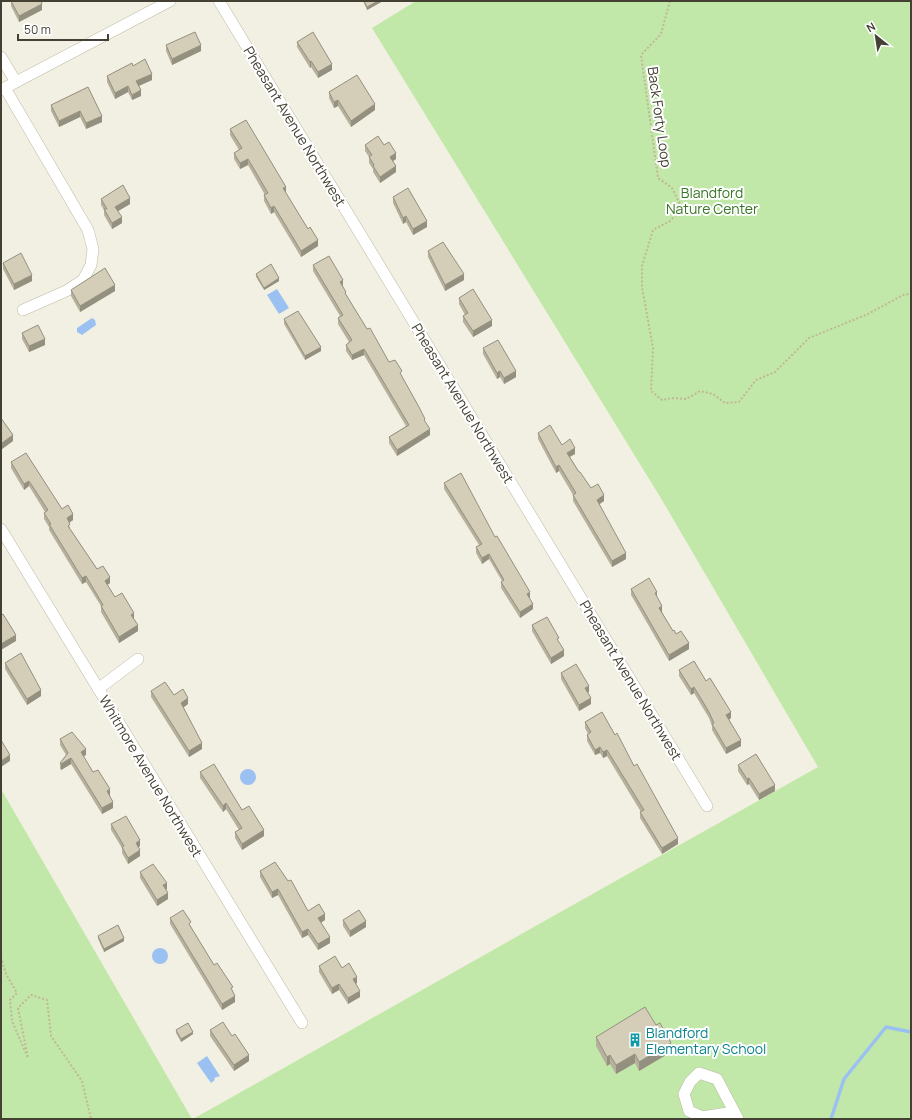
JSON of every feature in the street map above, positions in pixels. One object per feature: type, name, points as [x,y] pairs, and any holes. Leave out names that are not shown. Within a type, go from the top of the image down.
[{"type":"street","points":[[23,310],[66,291],[83,280],[91,265],[93,249],[88,230],[3,89],[170,1]]},
{"type":"street","name":"Pheasant Avenue Northwest","points":[[219,1],[707,806]]},
{"type":"street","points":[[1,57],[16,82]]},
{"type":"street","name":"Whitmore Avenue Northwest","points":[[1,529],[302,1023]]},
{"type":"street","points":[[98,688],[138,659]]},
{"type":"street","points":[[699,1073],[717,1079],[736,1116],[702,1117],[689,1111],[684,1094],[690,1082],[699,1073]]},
{"type":"path","name":"Back Forty Loop","points":[[670,1],[660,34],[641,55],[658,178],[672,188],[682,208],[670,221],[653,230],[642,266],[642,287],[653,348],[651,391],[662,400],[672,398],[686,399],[700,392],[713,394],[725,403],[739,402],[756,380],[776,372],[809,338],[868,314],[905,294],[911,295]]},
{"type":"path","points":[[1,957],[6,974],[18,993],[10,1000],[12,1021],[28,1058],[18,1008],[31,995],[47,1000],[51,1036],[82,1081],[91,1119]]},
{"type":"green space","name":"Blandford Nature Center","points":[[416,1],[911,1],[911,1119],[193,1119],[818,767],[662,500],[372,28]]},
{"type":"green space","points":[[1,789],[192,1119],[1,1119]]},
{"type":"water","points":[[277,289],[289,308],[279,314],[267,295]]},
{"type":"water","points":[[92,318],[95,320],[96,325],[82,335],[77,332],[77,328]]},
{"type":"water","points":[[248,769],[254,771],[256,777],[254,783],[248,785],[242,783],[240,777],[242,771]]},
{"type":"water","points":[[160,948],[167,953],[168,956],[163,963],[160,964],[153,959],[152,956],[157,949]]},
{"type":"water","points":[[207,1056],[220,1076],[214,1078],[215,1080],[211,1083],[197,1063]]},
{"type":"building","points":[[11,1],[41,1],[42,4],[19,16]]},
{"type":"building","points":[[364,1],[378,1],[367,7]]},
{"type":"building","points":[[195,32],[201,45],[172,59],[166,45]]},
{"type":"building","points":[[313,32],[332,64],[318,72],[297,42]]},
{"type":"building","points":[[145,59],[152,74],[136,81],[141,90],[132,95],[128,86],[115,93],[107,76],[132,63],[133,66]]},
{"type":"building","points":[[357,75],[375,104],[351,121],[338,100],[334,102],[329,92]]},
{"type":"building","points":[[88,87],[102,116],[86,123],[80,111],[59,121],[51,105]]},
{"type":"building","points":[[246,120],[286,187],[283,188],[308,229],[310,227],[318,240],[301,251],[274,206],[271,208],[264,195],[268,193],[248,159],[240,163],[234,153],[242,148],[230,129]]},
{"type":"building","points":[[378,136],[384,145],[389,142],[396,153],[390,157],[396,166],[380,177],[369,157],[372,155],[365,145]]},
{"type":"building","points":[[123,185],[130,198],[115,207],[122,217],[112,223],[104,209],[107,209],[101,199]]},
{"type":"building","points":[[408,188],[427,221],[413,229],[406,216],[403,218],[393,197]]},
{"type":"building","points":[[443,242],[464,274],[445,285],[428,251]]},
{"type":"building","points":[[21,253],[32,275],[14,284],[3,263]]},
{"type":"building","points":[[329,256],[343,280],[340,282],[346,292],[345,293],[367,329],[370,328],[389,362],[395,360],[402,371],[400,373],[430,429],[397,450],[389,437],[409,425],[364,349],[352,355],[346,345],[352,340],[338,318],[343,315],[313,265]]},
{"type":"building","points":[[271,264],[279,278],[264,288],[256,274]]},
{"type":"building","points":[[105,268],[115,285],[80,306],[71,290]]},
{"type":"building","points":[[473,289],[492,320],[473,331],[463,316],[468,313],[459,298]]},
{"type":"building","points":[[298,311],[321,347],[305,356],[284,319]]},
{"type":"building","points":[[38,325],[45,339],[29,346],[22,333]]},
{"type":"building","points":[[498,340],[516,371],[504,378],[500,371],[497,373],[483,348]]},
{"type":"building","points":[[1,418],[13,435],[2,443],[1,442]]},
{"type":"building","points":[[550,425],[562,445],[570,439],[575,448],[567,453],[591,488],[598,484],[604,495],[597,500],[626,553],[612,561],[573,495],[576,493],[559,465],[556,467],[538,433]]},
{"type":"building","points":[[26,453],[62,509],[68,505],[73,514],[67,518],[70,524],[68,526],[97,569],[103,566],[110,577],[105,581],[115,597],[122,593],[134,613],[131,615],[138,625],[119,637],[86,576],[82,578],[49,524],[51,524],[44,513],[48,510],[29,481],[24,484],[11,462]]},
{"type":"building","points":[[461,473],[495,537],[497,536],[530,592],[527,594],[533,604],[520,612],[501,582],[504,580],[489,554],[482,558],[476,547],[482,544],[444,483]]},
{"type":"building","points":[[649,578],[657,592],[655,593],[662,606],[659,608],[673,631],[674,630],[676,634],[681,631],[689,643],[669,655],[631,589]]},
{"type":"building","points":[[3,614],[16,635],[1,644],[1,615]]},
{"type":"building","points":[[547,617],[564,650],[551,658],[532,625]]},
{"type":"building","points":[[21,653],[41,690],[27,699],[5,663]]},
{"type":"building","points":[[694,661],[706,681],[710,678],[731,712],[726,715],[741,740],[726,748],[712,724],[714,723],[709,712],[694,687],[691,689],[679,670]]},
{"type":"building","points":[[576,664],[589,686],[585,688],[591,698],[579,705],[561,673]]},
{"type":"building","points":[[165,682],[174,695],[183,689],[188,698],[181,703],[202,743],[189,751],[151,691]]},
{"type":"building","points":[[602,712],[615,735],[617,733],[634,766],[637,764],[678,838],[662,848],[640,812],[644,810],[607,750],[603,752],[600,747],[595,750],[587,735],[591,732],[585,722]]},
{"type":"building","points":[[72,732],[86,749],[81,752],[93,772],[98,770],[110,789],[107,791],[113,802],[102,808],[71,758],[61,764],[60,763],[68,753],[60,739]]},
{"type":"building","points":[[1,740],[10,755],[1,761]]},
{"type":"building","points":[[756,754],[775,785],[759,794],[749,778],[747,779],[738,765]]},
{"type":"building","points":[[214,764],[242,810],[249,806],[264,830],[242,844],[235,832],[242,828],[226,803],[223,806],[200,772]]},
{"type":"building","points":[[126,816],[140,840],[136,843],[140,850],[128,858],[122,847],[124,846],[111,824]]},
{"type":"building","points":[[275,862],[288,881],[291,880],[308,911],[319,904],[325,914],[318,918],[330,937],[318,944],[308,929],[302,932],[278,889],[272,892],[260,871]]},
{"type":"building","points":[[153,864],[167,883],[163,885],[168,893],[157,900],[140,872]]},
{"type":"building","points":[[183,910],[191,922],[189,924],[214,965],[217,963],[233,987],[231,988],[235,996],[222,1004],[170,918]]},
{"type":"building","points":[[359,910],[366,921],[350,931],[343,920]]},
{"type":"building","points":[[118,925],[124,938],[104,949],[98,936]]},
{"type":"building","points":[[335,956],[342,968],[349,963],[357,977],[353,979],[360,991],[348,998],[339,984],[332,988],[319,966]]},
{"type":"building","name":"Blandford Elementary School","points":[[645,1007],[656,1025],[660,1023],[671,1043],[639,1062],[635,1054],[616,1065],[610,1055],[607,1057],[596,1037]]},
{"type":"building","points":[[223,1022],[232,1036],[235,1034],[249,1055],[234,1065],[210,1030]]},
{"type":"building","points":[[188,1023],[193,1032],[181,1039],[176,1030]]},
{"type":"waterway","points":[[831,1119],[844,1079],[886,1027],[911,1032]]},
{"type":"place","name":"Blandford Elementary School","points":[[635,1040]]}]
